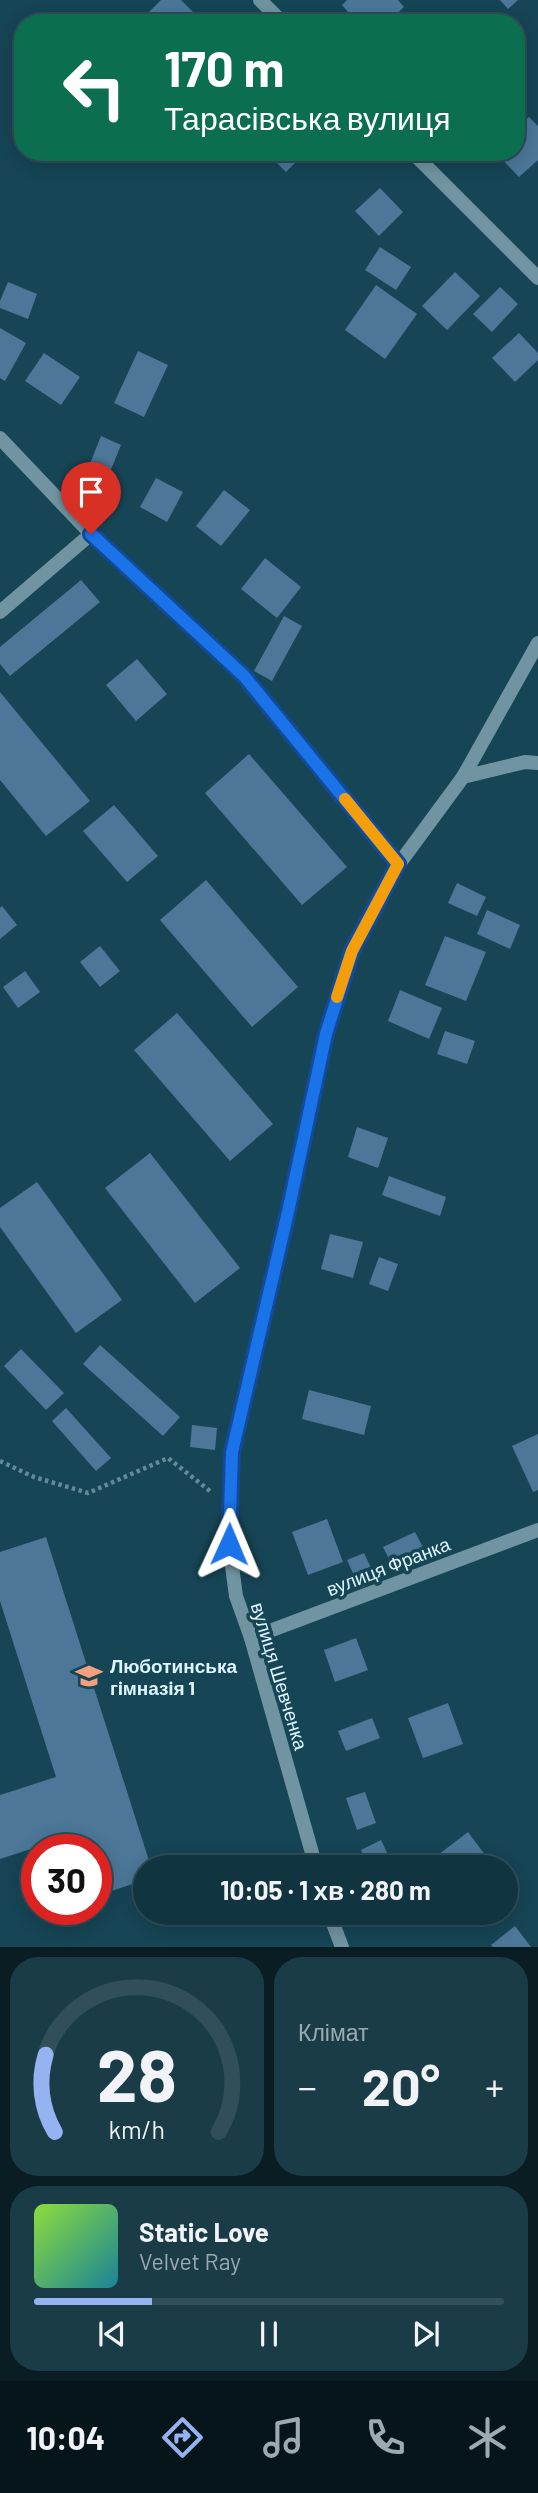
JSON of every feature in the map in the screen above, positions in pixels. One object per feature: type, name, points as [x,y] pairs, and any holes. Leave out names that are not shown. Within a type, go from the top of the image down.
[{"type":"street","points":[[260,0],[274,14]]},
{"type":"street","points":[[421,161],[538,278]]},
{"type":"street","points":[[0,438],[91,534],[244,676],[398,864]]},
{"type":"street","points":[[0,612],[91,534]]},
{"type":"street","name":"вулиця Шевченка","points":[[313,1855],[251,1638],[236,1596],[229,1544],[232,1452],[326,1034],[352,951],[398,864],[463,777],[538,643]]},
{"type":"street","points":[[463,777],[525,762],[538,763]]},
{"type":"street","name":"вулиця Франка","points":[[251,1638],[538,1530]]},
{"type":"street","points":[[334,1925],[342,1947]]},
{"type":"path","points":[[0,1461],[34,1477],[88,1493],[168,1458],[229,1506]]},
{"type":"building","points":[[161,0],[181,0],[195,14],[147,14]]},
{"type":"building","points":[[347,0],[398,0],[404,7],[397,14],[350,14],[342,5]]},
{"type":"building","points":[[500,0],[518,0],[508,9]]},
{"type":"building","points":[[529,117],[538,126],[538,160],[519,177],[504,161],[525,161],[525,120]]},
{"type":"building","points":[[275,161],[297,161],[286,172]]},
{"type":"building","points":[[380,188],[403,212],[379,236],[355,211]]},
{"type":"building","points":[[380,247],[411,267],[396,290],[365,270]]},
{"type":"building","points":[[455,272],[480,296],[447,330],[422,306]]},
{"type":"building","points":[[8,282],[37,294],[28,319],[0,308]]},
{"type":"building","points":[[376,285],[417,314],[385,359],[345,330]]},
{"type":"building","points":[[500,287],[518,304],[492,332],[473,314]]},
{"type":"building","points":[[0,328],[26,343],[5,381],[0,378]]},
{"type":"building","points":[[519,333],[538,353],[538,360],[515,382],[492,358]]},
{"type":"building","points":[[138,351],[168,365],[144,417],[114,403]]},
{"type":"building","points":[[44,353],[80,377],[61,405],[25,381]]},
{"type":"building","points":[[101,436],[121,445],[101,494],[81,486]]},
{"type":"building","points":[[156,478],[183,492],[167,522],[140,507]]},
{"type":"building","points":[[224,490],[250,510],[221,546],[196,526]]},
{"type":"building","points":[[265,558],[301,587],[277,618],[241,589]]},
{"type":"building","points":[[81,580],[100,602],[10,676],[0,664],[0,647]]},
{"type":"building","points":[[284,616],[302,626],[272,681],[254,671]]},
{"type":"building","points":[[137,659],[167,694],[136,721],[106,685]]},
{"type":"building","points":[[0,692],[90,801],[46,836],[0,780]]},
{"type":"building","points":[[249,754],[347,867],[302,905],[205,793]]},
{"type":"building","points":[[114,805],[158,856],[127,882],[83,831]]},
{"type":"building","points":[[206,880],[298,987],[252,1027],[160,920]]},
{"type":"building","points":[[457,883],[486,897],[477,916],[448,903]]},
{"type":"building","points":[[2,906],[17,925],[0,939],[0,908]]},
{"type":"building","points":[[487,910],[520,925],[510,949],[477,934]]},
{"type":"building","points":[[445,936],[486,952],[466,1001],[425,985]]},
{"type":"building","points":[[100,946],[120,971],[100,987],[80,962]]},
{"type":"building","points":[[25,971],[40,992],[18,1008],[3,987]]},
{"type":"building","points":[[400,990],[442,1008],[429,1039],[388,1021]]},
{"type":"building","points":[[177,1013],[273,1124],[230,1161],[134,1050]]},
{"type":"building","points":[[445,1031],[475,1041],[467,1064],[437,1054]]},
{"type":"building","points":[[357,1127],[388,1138],[378,1168],[348,1157]]},
{"type":"building","points":[[150,1153],[240,1268],[195,1303],[105,1188]]},
{"type":"building","points":[[389,1176],[446,1197],[440,1216],[382,1195]]},
{"type":"building","points":[[37,1182],[122,1300],[76,1333],[0,1227],[0,1208]]},
{"type":"building","points":[[330,1234],[363,1242],[353,1278],[321,1269]]},
{"type":"building","points":[[379,1257],[398,1264],[388,1291],[369,1284]]},
{"type":"building","points":[[100,1345],[180,1417],[163,1436],[83,1364]]},
{"type":"building","points":[[21,1349],[64,1393],[46,1410],[4,1366]]},
{"type":"building","points":[[309,1390],[371,1406],[364,1435],[302,1419]]},
{"type":"building","points":[[66,1408],[111,1458],[96,1471],[52,1421]]},
{"type":"building","points":[[192,1425],[217,1428],[215,1450],[190,1447]]},
{"type":"building","points":[[538,1434],[538,1490],[533,1492],[512,1446]]},
{"type":"building","points":[[327,1519],[343,1562],[308,1575],[292,1532]]},
{"type":"building","points":[[415,1532],[427,1555],[395,1571],[383,1547]]},
{"type":"building","points":[[46,1537],[147,1855],[133,1855],[133,1884],[112,1891],[112,1834],[21,1834],[21,1852],[0,1859],[0,1795],[56,1777],[0,1601],[0,1552]]},
{"type":"building","points":[[364,1553],[377,1580],[360,1589],[347,1560]]},
{"type":"building","points":[[356,1638],[368,1670],[335,1682],[324,1650]]},
{"type":"building","points":[[448,1703],[463,1744],[423,1758],[408,1718]]},
{"type":"building","points":[[372,1718],[380,1738],[346,1751],[338,1731]]},
{"type":"building","points":[[365,1792],[376,1823],[357,1830],[346,1798]]},
{"type":"building","points":[[468,1832],[485,1855],[438,1855]]},
{"type":"building","points":[[381,1840],[388,1855],[363,1855],[361,1850]]},
{"type":"building","points":[[515,1926],[531,1947],[491,1945]]},
{"type":"slow traffic","points":[[337,997],[352,951],[398,864],[345,799]]},
{"type":"place","name":"Люботинська гiмназiя 1","points":[[89,1676]]},
{"type":"route","points":[[91,534],[244,676],[398,864],[352,951],[326,1034],[232,1452],[229,1544]]}]
